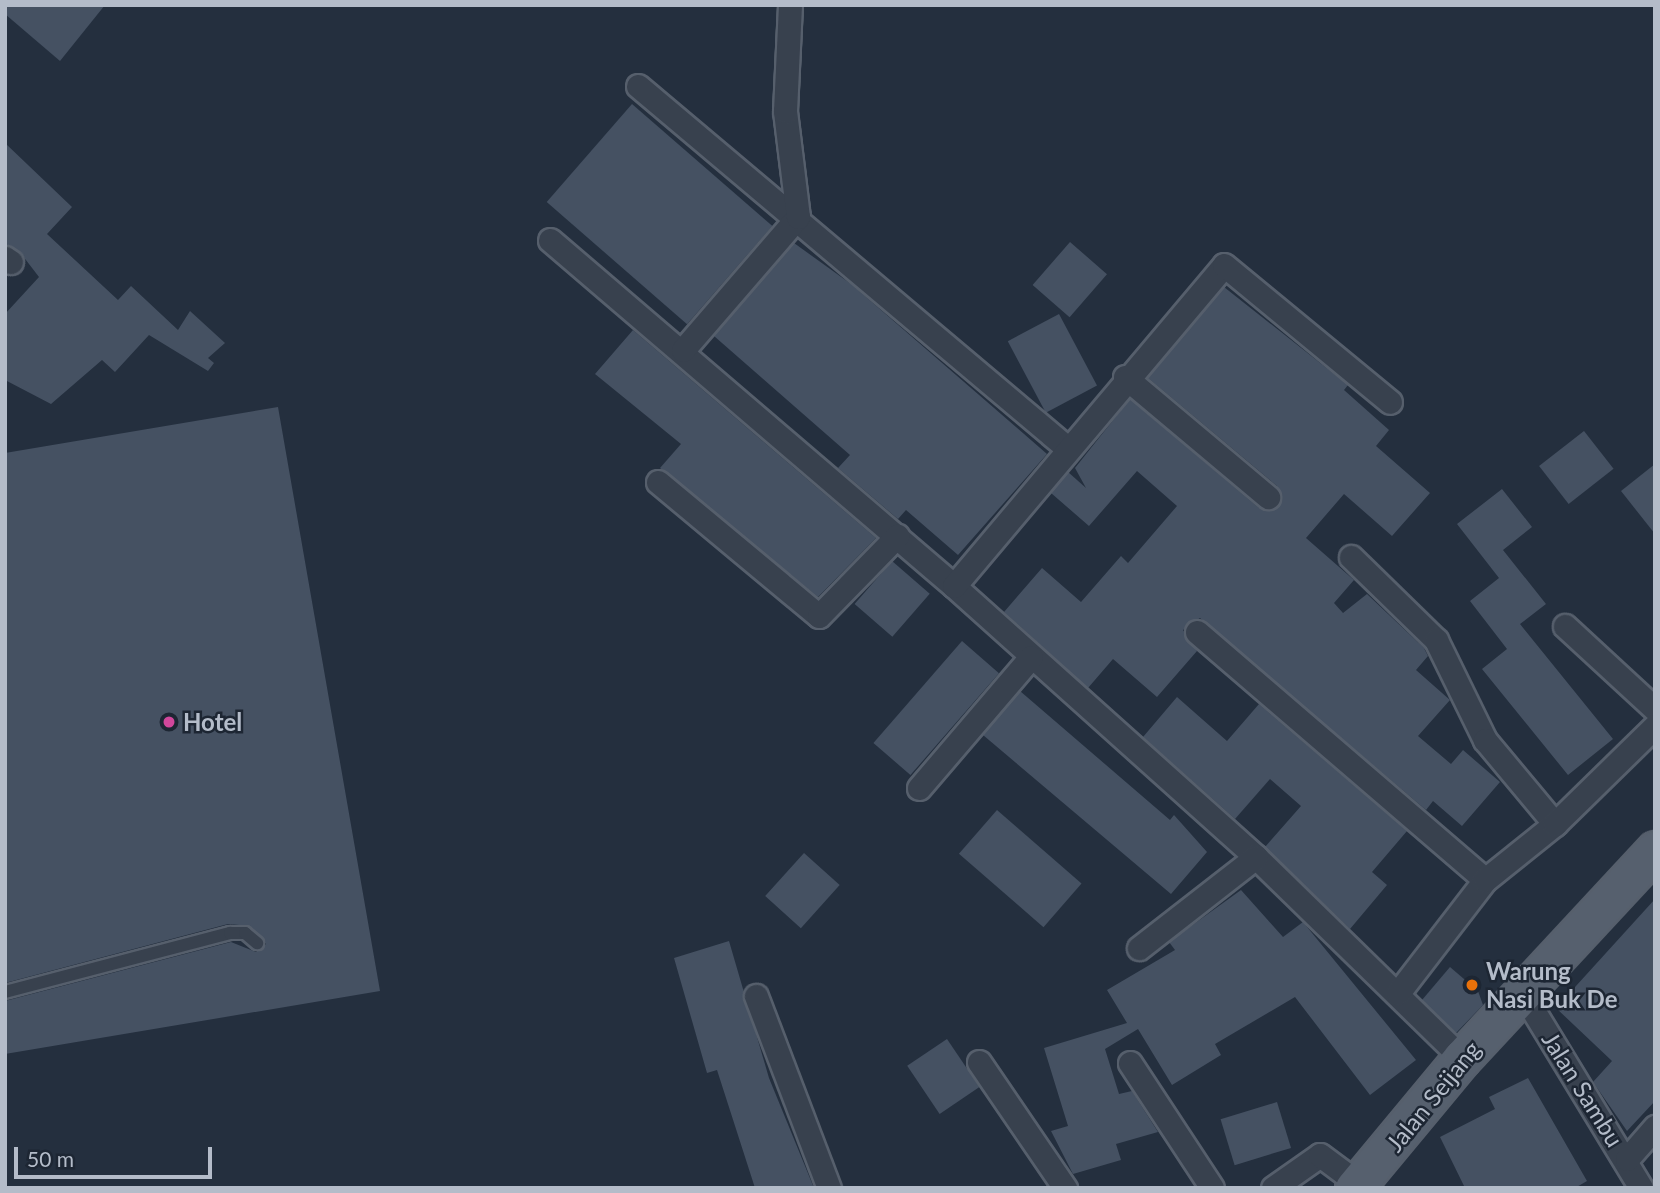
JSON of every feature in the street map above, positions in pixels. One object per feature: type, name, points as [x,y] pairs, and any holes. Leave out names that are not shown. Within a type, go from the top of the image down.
[{"type":"main road","name":"Jalan Seijang","points":[[1357,1186],[1462,1058],[1655,850]]},
{"type":"street","points":[[683,350],[798,217],[785,111],[789,5]]},
{"type":"street","points":[[638,86],[798,217],[1066,447]]},
{"type":"street","points":[[550,240],[683,350],[954,586],[1256,858],[1462,1058]]},
{"type":"street","points":[[954,586],[1066,447],[1224,265],[1390,402]]},
{"type":"street","points":[[1125,377],[1268,497]]},
{"type":"street","points":[[658,482],[819,616],[897,536]]},
{"type":"street","points":[[1351,557],[1436,640],[1485,740],[1555,824]]},
{"type":"street","points":[[1565,626],[1655,709]]},
{"type":"street","points":[[1197,632],[1485,880]]},
{"type":"street","points":[[919,788],[1031,657]]},
{"type":"street","points":[[1398,993],[1485,880],[1555,824],[1655,726]]},
{"type":"street","points":[[1139,948],[1256,858]]},
{"type":"street","name":"Jalan Sambu","points":[[1522,992],[1627,1159],[1641,1188]]},
{"type":"street","points":[[756,996],[829,1188]]},
{"type":"street","points":[[979,1062],[1065,1188]]},
{"type":"street","points":[[1130,1063],[1212,1188]]},
{"type":"street","points":[[1627,1159],[1655,1128]]},
{"type":"street","points":[[1273,1188],[1320,1155],[1357,1186]]},
{"type":"lane","points":[[5,992],[230,933],[245,933],[257,943]]},
{"type":"building","points":[[5,5],[105,5],[60,61],[5,14]]},
{"type":"building","points":[[632,104],[772,226],[687,324],[547,202]]},
{"type":"building","points":[[5,143],[72,207],[47,234],[118,300],[131,286],[178,330],[190,311],[225,343],[208,358],[214,363],[208,371],[149,335],[115,372],[102,360],[51,404],[5,380],[5,314],[39,277],[19,251],[5,244]]},
{"type":"building","points":[[1070,242],[1107,274],[1070,317],[1033,285]]},
{"type":"building","points":[[794,243],[851,284],[1047,454],[958,555],[906,510],[898,519],[838,468],[850,455],[714,336]]},
{"type":"building","points":[[1224,287],[1348,385],[1344,390],[1389,430],[1376,446],[1430,493],[1392,536],[1344,494],[1306,538],[1354,580],[1334,603],[1343,613],[1367,594],[1424,648],[1428,656],[1416,670],[1450,700],[1418,736],[1451,764],[1463,750],[1500,782],[1462,826],[1433,801],[1426,810],[1200,618],[1183,630],[1197,651],[1157,697],[1113,659],[1088,688],[1004,612],[1042,568],[1081,602],[1121,556],[1128,563],[1177,506],[1137,471],[1089,526],[1051,493],[1068,472],[1086,488],[1075,468],[1130,399],[1259,508],[1279,505],[1277,486],[1148,378]]},
{"type":"building","points":[[1059,314],[1097,386],[1046,413],[1008,341]]},
{"type":"building","points":[[633,330],[876,538],[818,597],[660,468],[681,444],[595,374]]},
{"type":"building","name":"Hotel","points":[[278,407],[380,991],[5,1054],[5,1001],[231,942],[256,952],[266,944],[250,926],[228,924],[5,983],[5,453]]},
{"type":"building","points":[[1584,431],[1614,469],[1569,504],[1539,466]]},
{"type":"building","points":[[1655,464],[1655,534],[1621,491]]},
{"type":"building","points":[[1502,489],[1532,527],[1503,550],[1546,604],[1520,624],[1613,739],[1568,775],[1482,669],[1507,649],[1470,601],[1499,578],[1457,524]]},
{"type":"building","points":[[892,561],[930,594],[892,637],[855,604]]},
{"type":"building","points":[[962,641],[999,673],[910,775],[873,743]]},
{"type":"building","points":[[1020,691],[1170,820],[1174,815],[1207,852],[1171,894],[983,735]]},
{"type":"building","points":[[1177,697],[1227,741],[1259,704],[1407,831],[1372,872],[1387,885],[1350,929],[1265,847],[1301,806],[1270,779],[1235,819],[1143,737]]},
{"type":"building","points":[[997,810],[1082,883],[1043,927],[959,854]]},
{"type":"building","points":[[804,853],[840,885],[801,928],[765,896]]},
{"type":"building","points":[[1241,890],[1283,937],[1303,922],[1416,1060],[1370,1095],[1295,997],[1215,1044],[1221,1055],[1172,1085],[1138,1029],[1105,1049],[1119,1094],[1132,1091],[1158,1132],[1116,1144],[1121,1160],[1073,1174],[1051,1131],[1068,1126],[1044,1048],[1127,1023],[1107,990],[1175,950],[1169,942]]},
{"type":"building","points":[[1655,899],[1655,1101],[1627,1131],[1593,1082],[1612,1061],[1556,1008]]},
{"type":"building","points":[[729,941],[769,1078],[814,1188],[755,1188],[717,1070],[707,1073],[674,958]]},
{"type":"building","points":[[1450,967],[1478,991],[1483,1005],[1456,1033],[1422,1000]]},
{"type":"building","points":[[947,1039],[979,1087],[940,1114],[907,1066]]},
{"type":"building","points":[[1528,1078],[1587,1181],[1575,1188],[1465,1188],[1440,1137],[1495,1109],[1489,1097]]},
{"type":"building","points":[[1277,1102],[1291,1148],[1235,1165],[1221,1119]]},
{"type":"place","name":"Hotel","points":[[169,722]]},
{"type":"place","name":"Warung Nasi Buk De","points":[[1472,985]]}]
